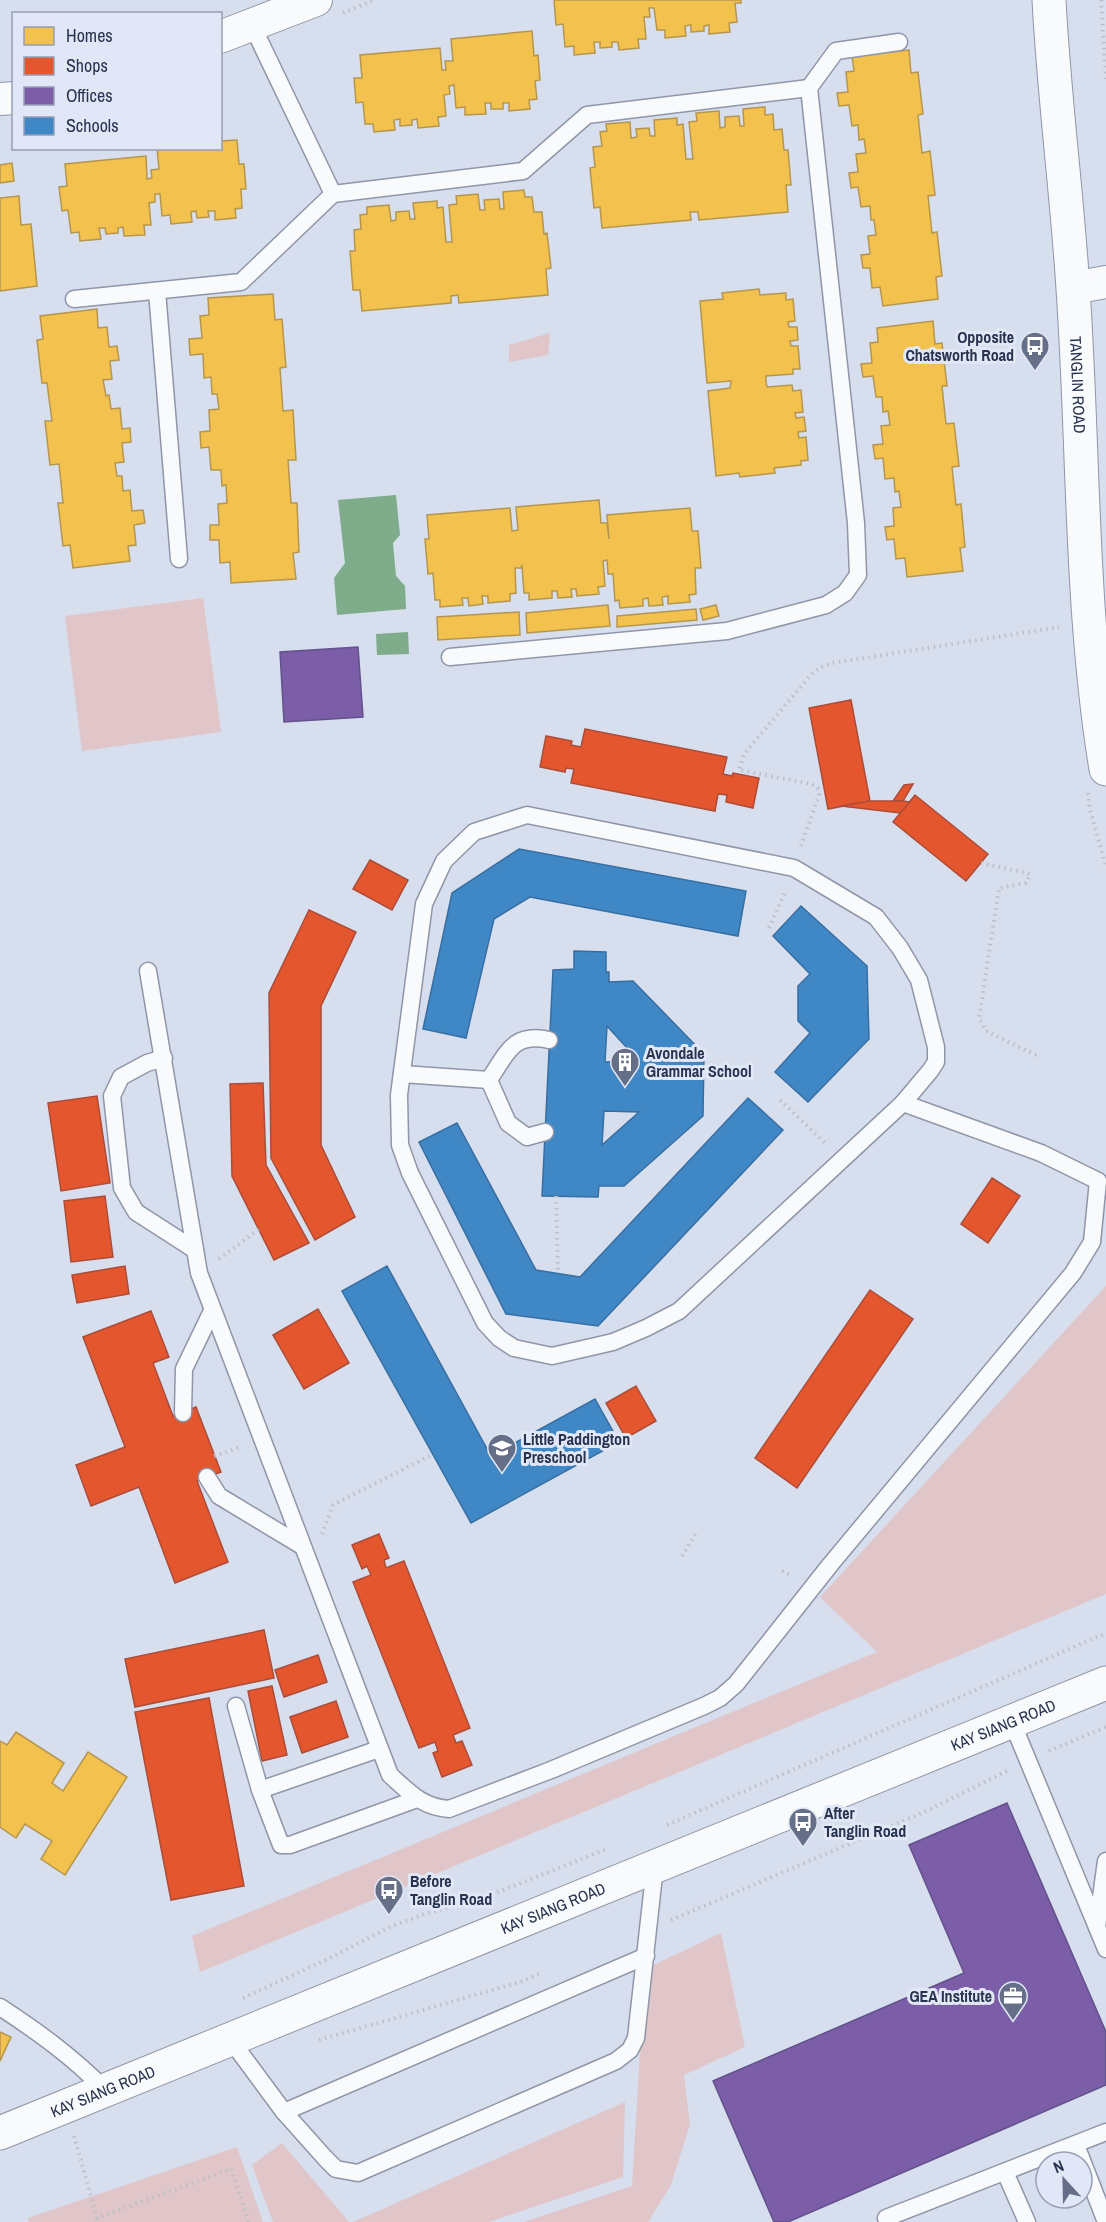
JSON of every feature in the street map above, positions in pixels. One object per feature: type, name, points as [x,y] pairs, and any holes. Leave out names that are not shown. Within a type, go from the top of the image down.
[{"type":"main road","name":"TANGLIN ROAD","points":[[1049,0],[1051,45],[1091,285],[1089,622],[1106,769]]},
{"type":"main road","name":"TANGLIN ROAD","points":[[1069,0],[1071,94],[1091,285],[1106,585]]},
{"type":"main road","name":"KAY SIANG ROAD","points":[[0,2133],[1106,1683]]},
{"type":"street","points":[[222,36],[316,0]]},
{"type":"lane","points":[[252,24],[333,194]]},
{"type":"lane","points":[[450,657],[727,631],[826,605],[844,593],[858,575],[856,524],[809,88],[836,51],[899,42]]},
{"type":"lane","points":[[74,299],[241,282],[333,194],[523,171],[587,115],[809,88]]},
{"type":"lane","points":[[157,291],[179,559]]},
{"type":"lane","points":[[527,815],[794,868],[876,917],[900,948],[919,980],[936,1047],[936,1062],[903,1102],[679,1311],[613,1342],[552,1356],[514,1348],[499,1338],[484,1323],[410,1173],[400,1145],[399,1095],[402,1074],[424,904],[444,861],[474,832],[527,815]]},
{"type":"lane","points":[[148,971],[199,1273],[390,1775],[417,1799],[433,1808],[449,1809],[551,1770],[720,1698],[736,1684],[830,1565],[1073,1273],[1092,1242],[1102,1179],[1041,1153],[903,1102]]},
{"type":"lane","points":[[489,1080],[513,1045],[532,1037],[549,1040]]},
{"type":"lane","points":[[164,1058],[147,1063],[121,1077],[112,1096],[122,1188],[136,1212],[195,1250]]},
{"type":"lane","points":[[402,1074],[489,1080]]},
{"type":"lane","points":[[489,1080],[508,1122],[527,1137],[545,1132]]},
{"type":"lane","points":[[183,1413],[184,1369],[213,1311]]},
{"type":"lane","points":[[207,1477],[219,1496],[302,1546]]},
{"type":"lane","points":[[236,1706],[260,1790],[281,1845],[290,1845],[417,1799]]},
{"type":"lane","points":[[1012,1722],[1106,1949]]},
{"type":"lane","points":[[260,1790],[380,1749]]},
{"type":"lane","points":[[1097,1928],[1106,1861]]},
{"type":"lane","points":[[230,2039],[284,2112],[336,2169],[358,2173],[616,2061],[630,2050],[636,2038],[655,1866]]},
{"type":"lane","points":[[284,2112],[646,1956]]},
{"type":"lane","points":[[0,2007],[50,2040],[84,2068],[105,2090]]},
{"type":"lane","points":[[886,2218],[1106,2132]]},
{"type":"lane","points":[[1076,2145],[1106,2222]]},
{"type":"lane","points":[[1005,2172],[1027,2222]]},
{"type":"path","points":[[1101,0],[1106,79]]},
{"type":"path","points":[[794,868],[819,795],[818,789],[812,784],[739,770],[744,754],[811,675],[821,667],[832,663],[1089,622]]},
{"type":"path","points":[[981,863],[1030,874],[1026,882],[999,888],[979,1018],[986,1030],[1038,1056]]},
{"type":"path","points":[[769,928],[785,891]]},
{"type":"path","points":[[780,1100],[841,1159]]},
{"type":"path","points":[[556,1196],[558,1274]]},
{"type":"path","points":[[199,1273],[259,1229]]},
{"type":"path","points":[[322,1535],[333,1505],[433,1454]]},
{"type":"path","points":[[682,1556],[696,1533]]},
{"type":"path","points":[[664,1826],[1106,1633]]},
{"type":"path","points":[[649,1930],[931,1809],[1028,1760],[1106,1727]]},
{"type":"path","points":[[237,2000],[326,1960],[390,1927],[424,1914],[488,1896],[609,1848]]},
{"type":"path","points":[[315,2041],[522,1981],[544,1972]]},
{"type":"path","points":[[73,2132],[97,2218],[231,2169],[249,2222]]},
{"type":"shaded area","points":[[550,333],[548,355],[509,362],[509,345]]},
{"type":"shaded area","points":[[396,495],[400,535],[393,543],[396,576],[405,586],[406,609],[337,615],[334,578],[345,563],[338,500]]},
{"type":"shaded area","points":[[203,598],[221,732],[82,751],[65,616]]},
{"type":"shaded area","points":[[408,632],[409,654],[377,655],[376,634]]},
{"type":"shaded area","points":[[1106,1286],[1106,1594],[200,1972],[192,1936],[877,1652],[820,1597]]},
{"type":"shaded area","points":[[721,1933],[745,2047],[684,2075],[690,2124],[671,2185],[648,2222],[524,2222],[632,2186],[645,1969]]},
{"type":"shaded area","points":[[625,2102],[623,2177],[489,2222],[353,2222]]},
{"type":"shaded area","points":[[282,2143],[349,2222],[273,2222],[252,2165]]},
{"type":"shaded area","points":[[237,2147],[263,2222],[29,2222],[28,2218]]},
{"type":"building: Homes","points":[[554,0],[741,0],[741,3],[735,3],[737,22],[729,23],[730,32],[709,34],[709,25],[704,26],[704,31],[691,32],[691,25],[685,26],[686,36],[665,38],[665,30],[657,30],[654,8],[649,8],[650,17],[644,17],[646,39],[638,39],[639,48],[619,50],[618,42],[612,42],[612,47],[600,48],[600,42],[594,42],[595,53],[574,55],[574,46],[565,47],[563,24],[556,25]]},
{"type":"building: Homes","points":[[532,31],[534,56],[538,55],[540,80],[535,81],[537,99],[529,100],[530,109],[509,111],[509,103],[503,103],[503,109],[491,109],[491,103],[485,103],[486,114],[465,115],[465,107],[456,108],[454,85],[449,86],[450,94],[444,95],[446,116],[438,117],[439,126],[418,128],[417,119],[412,120],[412,125],[400,126],[400,119],[394,120],[395,130],[374,132],[373,124],[365,124],[363,102],[356,103],[354,78],[362,78],[360,55],[440,48],[442,70],[446,70],[445,61],[453,61],[451,39]]},
{"type":"building: Homes","points":[[909,50],[911,73],[918,72],[923,114],[918,115],[922,153],[930,151],[935,195],[928,196],[932,233],[937,232],[942,276],[936,277],[938,299],[883,306],[880,287],[872,288],[870,268],[863,268],[861,255],[870,254],[868,236],[876,235],[874,220],[871,220],[870,206],[861,207],[858,187],[851,188],[849,173],[858,172],[856,154],[866,153],[864,139],[859,140],[858,125],[852,126],[849,105],[839,106],[837,93],[848,92],[846,72],[854,71],[852,56]]},
{"type":"building: Homes","points":[[765,107],[765,115],[773,114],[774,130],[782,129],[784,150],[788,150],[791,185],[786,185],[788,212],[699,220],[698,212],[690,212],[691,220],[602,228],[600,207],[594,208],[590,168],[595,167],[593,147],[602,146],[600,132],[607,131],[606,124],[630,122],[631,138],[637,137],[636,129],[649,128],[650,136],[655,136],[654,120],[677,118],[677,125],[683,124],[686,159],[693,159],[689,122],[697,121],[696,113],[719,111],[720,128],[725,127],[725,117],[739,116],[740,126],[744,126],[743,109]]},
{"type":"building: Homes","points":[[237,140],[239,164],[244,164],[246,189],[241,189],[242,208],[235,209],[236,218],[215,220],[215,211],[208,211],[209,217],[197,218],[196,211],[191,212],[192,222],[171,224],[170,215],[162,216],[160,194],[155,194],[155,202],[149,203],[151,225],[144,225],[145,235],[124,236],[123,227],[118,228],[118,233],[106,234],[105,228],[99,228],[101,239],[80,241],[79,232],[71,233],[68,210],[62,211],[59,187],[67,186],[65,164],[146,156],[147,179],[152,178],[151,170],[159,169],[157,150],[222,150],[222,141]]},
{"type":"building: Homes","points":[[12,163],[14,181],[0,183],[0,165]]},
{"type":"building: Homes","points":[[524,190],[525,197],[532,197],[534,212],[542,212],[544,234],[547,233],[551,268],[546,269],[548,295],[459,303],[458,295],[451,296],[451,303],[362,311],[360,290],[353,290],[350,251],[355,251],[354,230],[361,229],[360,215],[367,214],[367,207],[389,205],[391,221],[396,220],[396,212],[409,211],[410,219],[415,219],[413,203],[437,201],[437,208],[443,207],[446,242],[452,242],[449,205],[457,204],[456,196],[478,194],[480,210],[485,210],[484,200],[499,199],[500,209],[504,209],[503,192]]},
{"type":"building: Homes","points":[[19,196],[21,225],[31,224],[37,286],[0,291],[0,198]]},
{"type":"building: Homes","points":[[759,289],[760,295],[786,293],[786,300],[793,299],[795,321],[788,322],[789,327],[797,327],[798,340],[790,341],[791,346],[798,346],[800,369],[793,369],[793,374],[766,376],[766,381],[767,387],[792,385],[793,391],[801,390],[803,412],[795,413],[796,418],[804,417],[806,431],[798,432],[799,438],[806,437],[808,460],[801,461],[801,465],[774,468],[775,473],[740,477],[739,473],[716,476],[708,391],[730,388],[731,381],[707,383],[700,301],[723,299],[722,293]]},
{"type":"building: Homes","points":[[273,294],[275,320],[282,319],[286,367],[280,368],[283,411],[293,410],[296,460],[288,460],[291,503],[297,503],[299,552],[293,553],[296,579],[231,583],[230,562],[220,563],[219,540],[210,540],[210,525],[219,525],[218,504],[227,503],[226,485],[222,486],[221,470],[211,470],[209,447],[201,448],[200,432],[210,431],[209,410],[219,409],[217,394],[212,394],[211,377],[204,378],[203,354],[190,355],[189,339],[202,338],[200,316],[209,315],[208,298]]},
{"type":"building: Homes","points":[[97,309],[98,328],[107,327],[109,347],[117,346],[119,360],[110,361],[112,379],[103,380],[106,396],[109,395],[111,409],[120,408],[122,429],[130,428],[131,442],[122,443],[124,462],[115,463],[117,476],[122,476],[123,491],[130,490],[132,511],[143,510],[145,523],[134,525],[136,545],[128,546],[130,561],[73,568],[70,545],[63,546],[58,503],[63,503],[59,464],[50,465],[45,421],[52,421],[47,383],[42,383],[37,340],[43,339],[40,316]]},
{"type":"building: Homes","points":[[933,321],[935,344],[942,343],[947,386],[942,386],[946,424],[954,423],[959,466],[952,467],[956,505],[961,504],[965,547],[960,548],[963,571],[907,577],[905,558],[896,559],[894,539],[887,540],[885,527],[894,526],[893,508],[901,507],[899,491],[895,492],[894,478],[885,479],[883,458],[875,459],[873,445],[883,444],[881,426],[890,425],[888,411],[883,412],[882,397],[876,397],[873,376],[863,377],[861,364],[872,363],[870,343],[878,342],[877,328]]},
{"type":"building: Homes","points":[[599,500],[601,523],[607,523],[609,539],[607,515],[690,508],[692,531],[698,531],[701,568],[695,568],[696,594],[689,595],[690,602],[668,604],[668,596],[662,597],[663,605],[649,606],[648,598],[643,599],[643,606],[620,608],[619,600],[615,601],[613,574],[608,574],[607,560],[603,561],[605,586],[598,587],[599,594],[577,596],[576,589],[571,589],[572,597],[558,598],[557,591],[552,591],[552,598],[529,600],[529,593],[524,593],[522,566],[515,568],[516,593],[510,594],[510,601],[488,603],[488,596],[482,596],[483,604],[469,606],[468,598],[462,598],[463,605],[440,607],[440,600],[435,600],[433,573],[428,574],[425,539],[429,539],[427,515],[510,508],[512,531],[518,530],[516,507]]},
{"type":"building: Homes","points":[[608,605],[610,626],[527,633],[526,613]]},
{"type":"building: Homes","points":[[716,605],[719,616],[703,620],[700,609]]},
{"type":"building: Homes","points":[[696,609],[697,620],[617,627],[617,616]]},
{"type":"building: Homes","points":[[519,612],[520,635],[438,640],[437,617]]},
{"type":"building: Homes","points":[[16,1732],[64,1763],[52,1783],[63,1791],[88,1752],[127,1777],[65,1875],[41,1859],[52,1841],[25,1824],[16,1838],[0,1827],[0,1741],[7,1745]]},
{"type":"building: Homes","points":[[0,2032],[11,2037],[0,2061]]},
{"type":"building: Shops","points":[[851,700],[870,801],[828,809],[809,708]]},
{"type":"building: Shops","points":[[585,729],[727,757],[723,774],[732,776],[733,773],[759,778],[753,808],[726,802],[727,795],[718,794],[715,811],[571,783],[574,769],[566,768],[565,772],[540,767],[546,736],[572,741],[571,745],[581,747]]},
{"type":"building: Shops","points":[[913,784],[903,801],[893,801],[904,785]]},
{"type":"building: Shops","points":[[915,795],[988,854],[966,881],[893,822]]},
{"type":"building: Shops","points":[[870,801],[910,802],[900,813],[841,806]]},
{"type":"building: Shops","points":[[370,860],[408,880],[392,910],[353,889]]},
{"type":"building: Shops","points":[[309,910],[356,932],[321,1006],[321,1145],[355,1217],[315,1240],[271,1158],[269,993]]},
{"type":"building: Shops","points":[[263,1083],[266,1165],[309,1243],[274,1260],[232,1176],[230,1084]]},
{"type":"building: Shops","points":[[97,1096],[110,1183],[61,1191],[48,1103]]},
{"type":"building: Shops","points":[[992,1178],[1020,1196],[988,1243],[961,1224]]},
{"type":"building: Shops","points":[[105,1196],[113,1257],[71,1262],[64,1201]]},
{"type":"building: Shops","points":[[125,1266],[129,1294],[77,1303],[72,1275]]},
{"type":"building: Shops","points":[[870,1290],[913,1319],[797,1488],[755,1458]]},
{"type":"building: Shops","points":[[318,1309],[349,1363],[304,1389],[273,1335]]},
{"type":"building: Shops","points":[[151,1311],[169,1357],[153,1363],[173,1416],[196,1407],[221,1472],[197,1481],[228,1562],[175,1583],[139,1487],[91,1506],[76,1465],[125,1447],[83,1337]]},
{"type":"building: Shops","points":[[636,1386],[656,1421],[626,1438],[606,1403]]},
{"type":"building: Shops","points":[[379,1534],[389,1558],[384,1560],[386,1568],[404,1561],[470,1728],[453,1735],[456,1743],[462,1741],[472,1765],[442,1777],[433,1753],[438,1751],[435,1742],[419,1748],[353,1582],[371,1575],[367,1566],[362,1569],[352,1545]]},
{"type":"building: Shops","points":[[264,1630],[274,1678],[135,1707],[125,1659]]},
{"type":"building: Shops","points":[[318,1655],[327,1682],[284,1697],[275,1670]]},
{"type":"building: Shops","points":[[272,1686],[287,1755],[262,1761],[248,1691]]},
{"type":"building: Shops","points":[[209,1698],[244,1886],[171,1900],[135,1712]]},
{"type":"building: Shops","points":[[336,1701],[348,1737],[302,1753],[290,1717]]},
{"type":"building: Offices","points":[[358,647],[363,717],[284,722],[280,652]]},
{"type":"building: Offices","points":[[1007,1803],[1106,2032],[1106,2085],[788,2222],[774,2222],[713,2081],[964,1973],[909,1845]]},
{"type":"building: Schools","points":[[519,849],[746,891],[738,936],[530,897],[494,919],[466,1038],[423,1029],[452,893]]},
{"type":"building: Schools","points":[[801,906],[867,966],[869,1039],[808,1102],[775,1072],[810,1033],[798,1021],[798,986],[810,974],[773,936]]},
{"type":"building: Schools","name":"Avondale Grammar School","points":[[574,951],[606,952],[606,972],[609,972],[609,982],[633,981],[704,1054],[703,1116],[624,1186],[599,1186],[598,1197],[542,1196],[553,970],[574,969]],"holes":[[[607,1026],[639,1061],[605,1062]],[[604,1111],[639,1112],[602,1145]]]},
{"type":"building: Schools","points":[[748,1098],[783,1130],[598,1326],[506,1314],[419,1142],[457,1123],[536,1270],[580,1277]]},
{"type":"building: Schools","points":[[387,1266],[491,1456],[595,1399],[619,1442],[471,1523],[342,1291]]},
{"type":"place","name":"Opposite Chatsworth Road","points":[[1035,372]]},
{"type":"place","name":"Avondale Grammar School","points":[[625,1088]]},
{"type":"place","name":"Little Paddington Preschool","points":[[502,1474]]},
{"type":"place","name":"After Tanglin Road","points":[[803,1848]]},
{"type":"place","name":"Before Tanglin Road","points":[[389,1916]]},
{"type":"place","name":"GEA Institute","points":[[1013,2022]]}]
